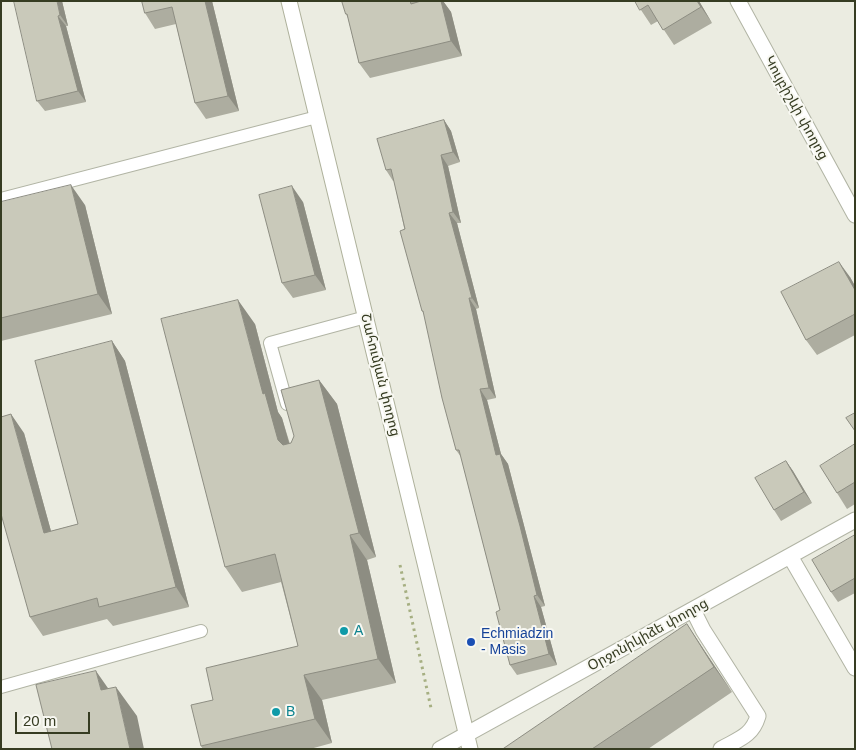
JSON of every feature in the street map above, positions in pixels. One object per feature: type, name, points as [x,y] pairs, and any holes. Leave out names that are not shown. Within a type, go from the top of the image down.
[{"type":"street","name":"Շահումյան փողոց","points":[[289,1],[469,742]]},
{"type":"street","name":"Կույբիշևի փողոց","points":[[738,1],[855,215]]},
{"type":"street","name":"Օրջոնիկիձե փողոց","points":[[440,749],[469,742],[693,610],[855,520]]},
{"type":"street","points":[[790,556],[855,668]]},
{"type":"street","points":[[693,610],[703,630],[758,716],[755,726],[747,735],[721,749]]},
{"type":"lane","points":[[1,199],[318,117]]},
{"type":"lane","points":[[290,416],[270,343],[366,317]]},
{"type":"lane","points":[[1,687],[201,631]]},
{"type":"path","points":[[400,565],[431,708]]},
{"type":"building","points":[[14,1],[57,1],[60,15],[58,16],[78,91],[37,101]]},
{"type":"building","points":[[142,1],[205,1],[228,96],[195,103],[172,7],[145,13]]},
{"type":"building","points":[[342,1],[410,1],[411,4],[421,1],[441,1],[451,41],[359,63]]},
{"type":"building","points":[[635,1],[697,1],[701,7],[663,30],[648,5],[640,10]]},
{"type":"building","points":[[444,120],[453,152],[441,155],[453,212],[449,213],[472,298],[469,298],[489,388],[480,389],[496,455],[500,454],[520,526],[537,595],[534,596],[549,654],[510,665],[496,612],[500,610],[459,450],[456,450],[442,398],[423,311],[400,231],[405,229],[391,169],[386,170],[377,139]]},
{"type":"building","points":[[71,185],[98,294],[1,318],[1,202]]},
{"type":"building","points":[[292,186],[315,275],[282,283],[259,195]]},
{"type":"building","points":[[839,262],[855,290],[855,314],[806,340],[781,292]]},
{"type":"building","points":[[238,300],[263,394],[265,393],[278,440],[283,445],[291,443],[294,436],[281,390],[319,380],[359,533],[350,535],[378,659],[304,675],[315,719],[201,746],[191,705],[213,700],[206,668],[298,646],[275,554],[225,567],[161,319]]},
{"type":"building","points":[[112,341],[176,587],[99,607],[97,598],[30,617],[1,514],[1,417],[11,414],[44,533],[78,524],[35,361]]},
{"type":"building","points":[[855,413],[855,431],[846,418]]},
{"type":"building","points":[[855,444],[855,482],[837,493],[820,466]]},
{"type":"building","points":[[786,461],[804,492],[774,510],[755,478]]},
{"type":"building","points":[[855,535],[855,578],[831,592],[812,560]]},
{"type":"building","points":[[687,624],[714,667],[592,749],[503,749]]},
{"type":"building","points":[[96,671],[101,690],[116,687],[130,749],[52,749],[36,685]]},
{"type":"place","name":"A","points":[[344,631]]},
{"type":"place","name":"Echmiadzin - Masis","points":[[471,642]]},
{"type":"place","name":"B","points":[[276,712]]}]
